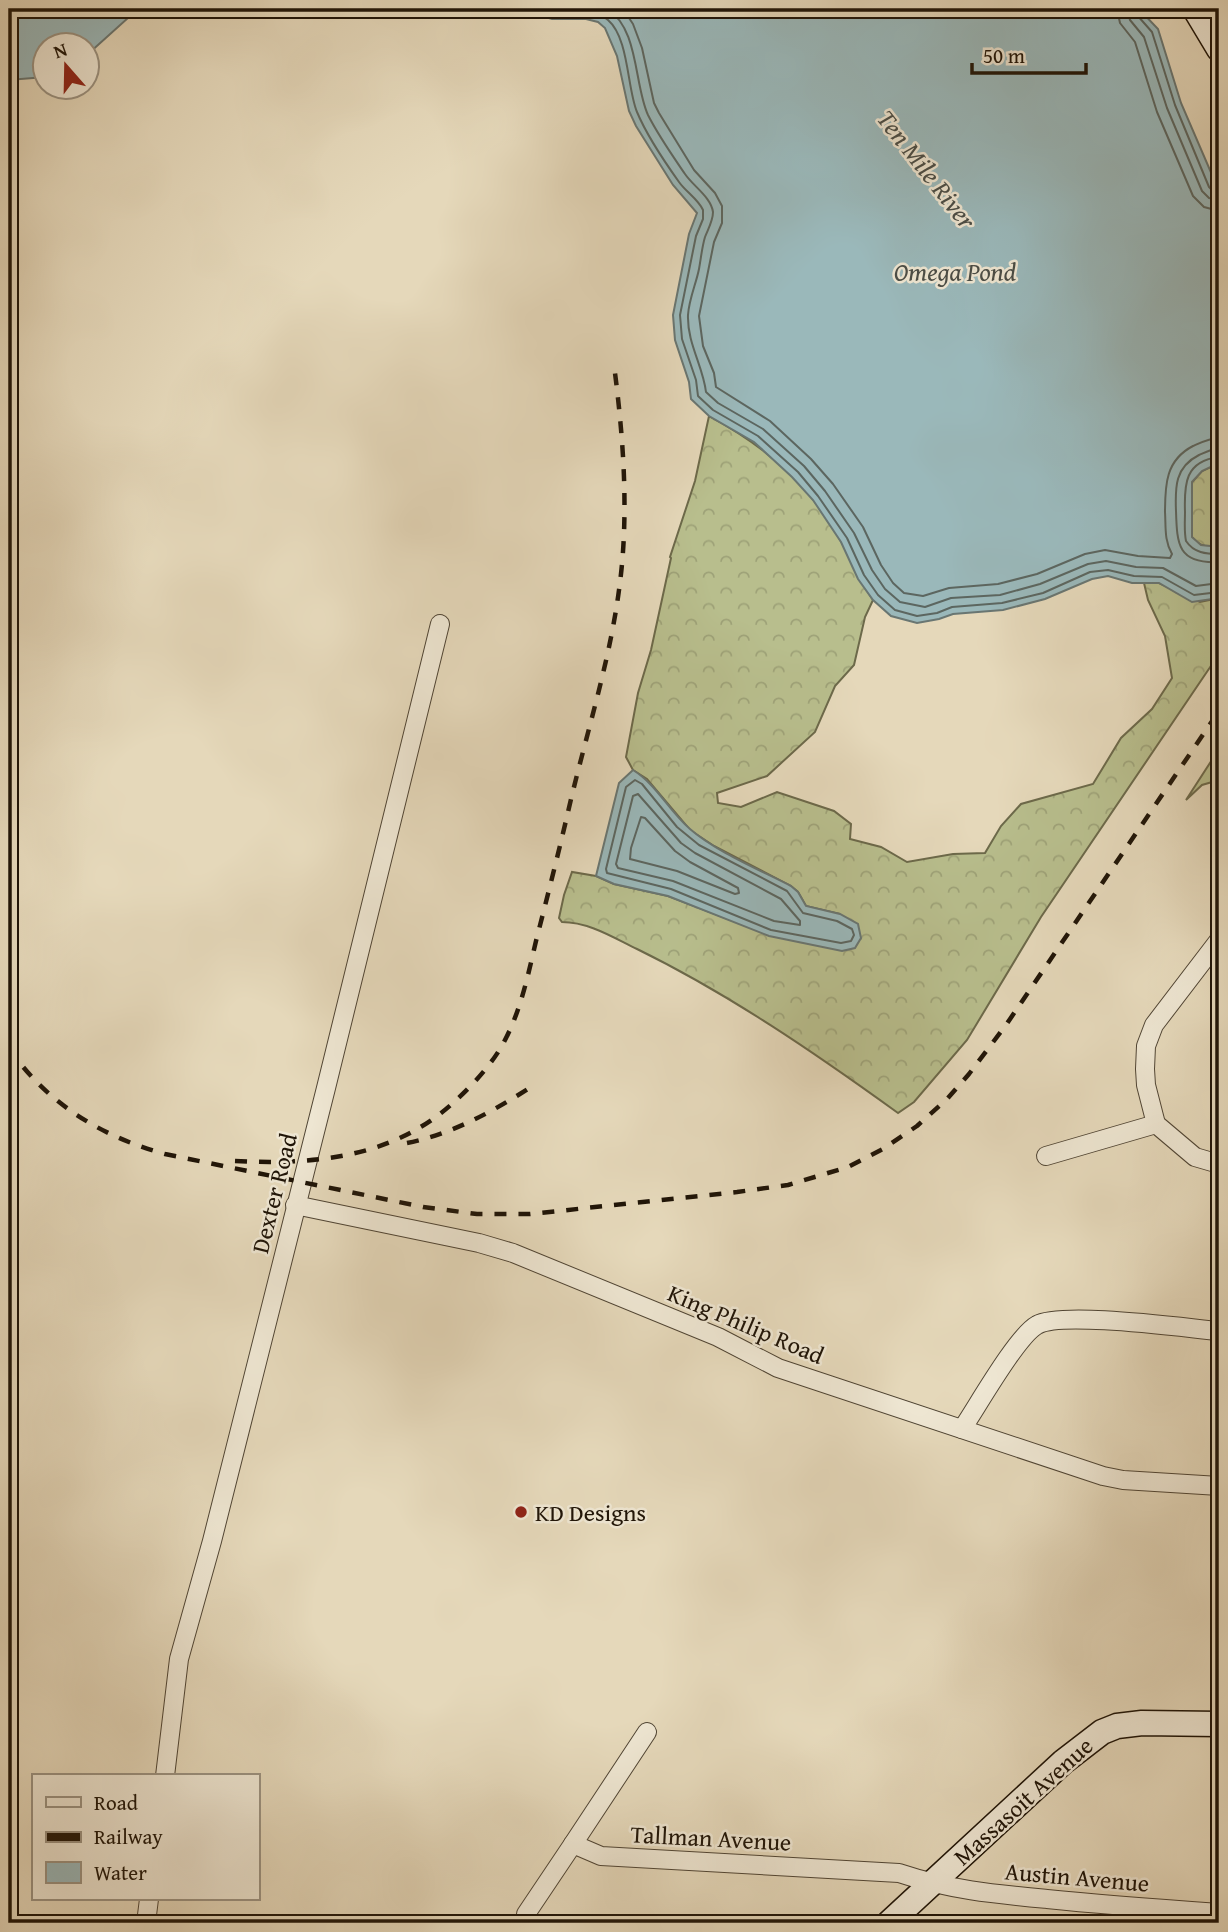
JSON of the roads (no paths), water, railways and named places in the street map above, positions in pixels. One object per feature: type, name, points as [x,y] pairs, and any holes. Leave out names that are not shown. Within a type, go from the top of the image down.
[{"type":"main road","points":[[1195,9],[1219,49]]},
{"type":"main road","name":"Massasoit Avenue","points":[[889,1923],[1070,1755],[1102,1732],[1117,1726],[1142,1723],[1219,1724]]},
{"type":"street","name":"Dexter Road","points":[[165,1774],[179,1659],[212,1541],[440,624]]},
{"type":"street","points":[[1219,940],[1154,1026],[1146,1046],[1146,1085],[1156,1124],[1195,1157],[1219,1164]]},
{"type":"street","points":[[1046,1156],[1156,1124]]},
{"type":"street","name":"King Philip Road","points":[[295,1205],[479,1243],[513,1253],[718,1337],[778,1368],[1112,1478],[1219,1486]]},
{"type":"street","points":[[962,1429],[1020,1341],[1036,1325],[1065,1318],[1219,1331]]},
{"type":"street","points":[[526,1914],[647,1732]]},
{"type":"street","name":"Tallman Avenue","points":[[573,1844],[601,1856],[899,1873],[931,1883]]},
{"type":"street","name":"Austin Avenue","points":[[931,1883],[978,1892],[1219,1913]]},
{"type":"street","points":[[146,1923],[149,1900]]},
{"type":"water","points":[[9,9],[143,9],[129,17],[102,41],[102,32],[32,32],[32,78],[9,80]]},
{"type":"water","name":"Omega Pond","points":[[519,9],[1139,9],[1158,29],[1181,103],[1219,191],[1219,463],[1202,471],[1192,482],[1192,537],[1201,545],[1219,547],[1219,598],[1192,602],[1159,583],[1132,583],[1108,576],[1092,579],[1045,599],[1003,610],[953,614],[917,623],[891,616],[873,600],[858,579],[841,542],[813,500],[792,477],[754,442],[709,416],[691,399],[689,382],[675,340],[673,315],[689,234],[697,213],[673,185],[636,126],[629,111],[617,56],[605,28],[598,22],[586,19],[552,19]]},
{"type":"water","points":[[633,770],[649,783],[700,837],[738,860],[791,886],[806,906],[840,914],[858,924],[861,938],[855,948],[842,951],[769,936],[668,896],[614,884],[596,876],[619,783]]},
{"type":"railway","points":[[235,1161],[323,1159],[378,1147],[404,1136],[453,1103],[494,1058],[510,1030],[527,979],[615,618],[625,509],[615,373]]},
{"type":"railway","points":[[9,1048],[24,1068],[58,1101],[98,1127],[142,1147],[423,1207],[477,1214],[530,1214],[788,1185],[848,1167],[883,1149],[917,1126],[947,1099],[1006,1025],[1219,711]]},
{"type":"railway","points":[[407,1143],[440,1134],[471,1121],[531,1087]]},
{"type":"place","name":"KD Designs","points":[[521,1512]]},
{"type":"water label","name":"Ten Mile River","points":[[927,169]]}]
